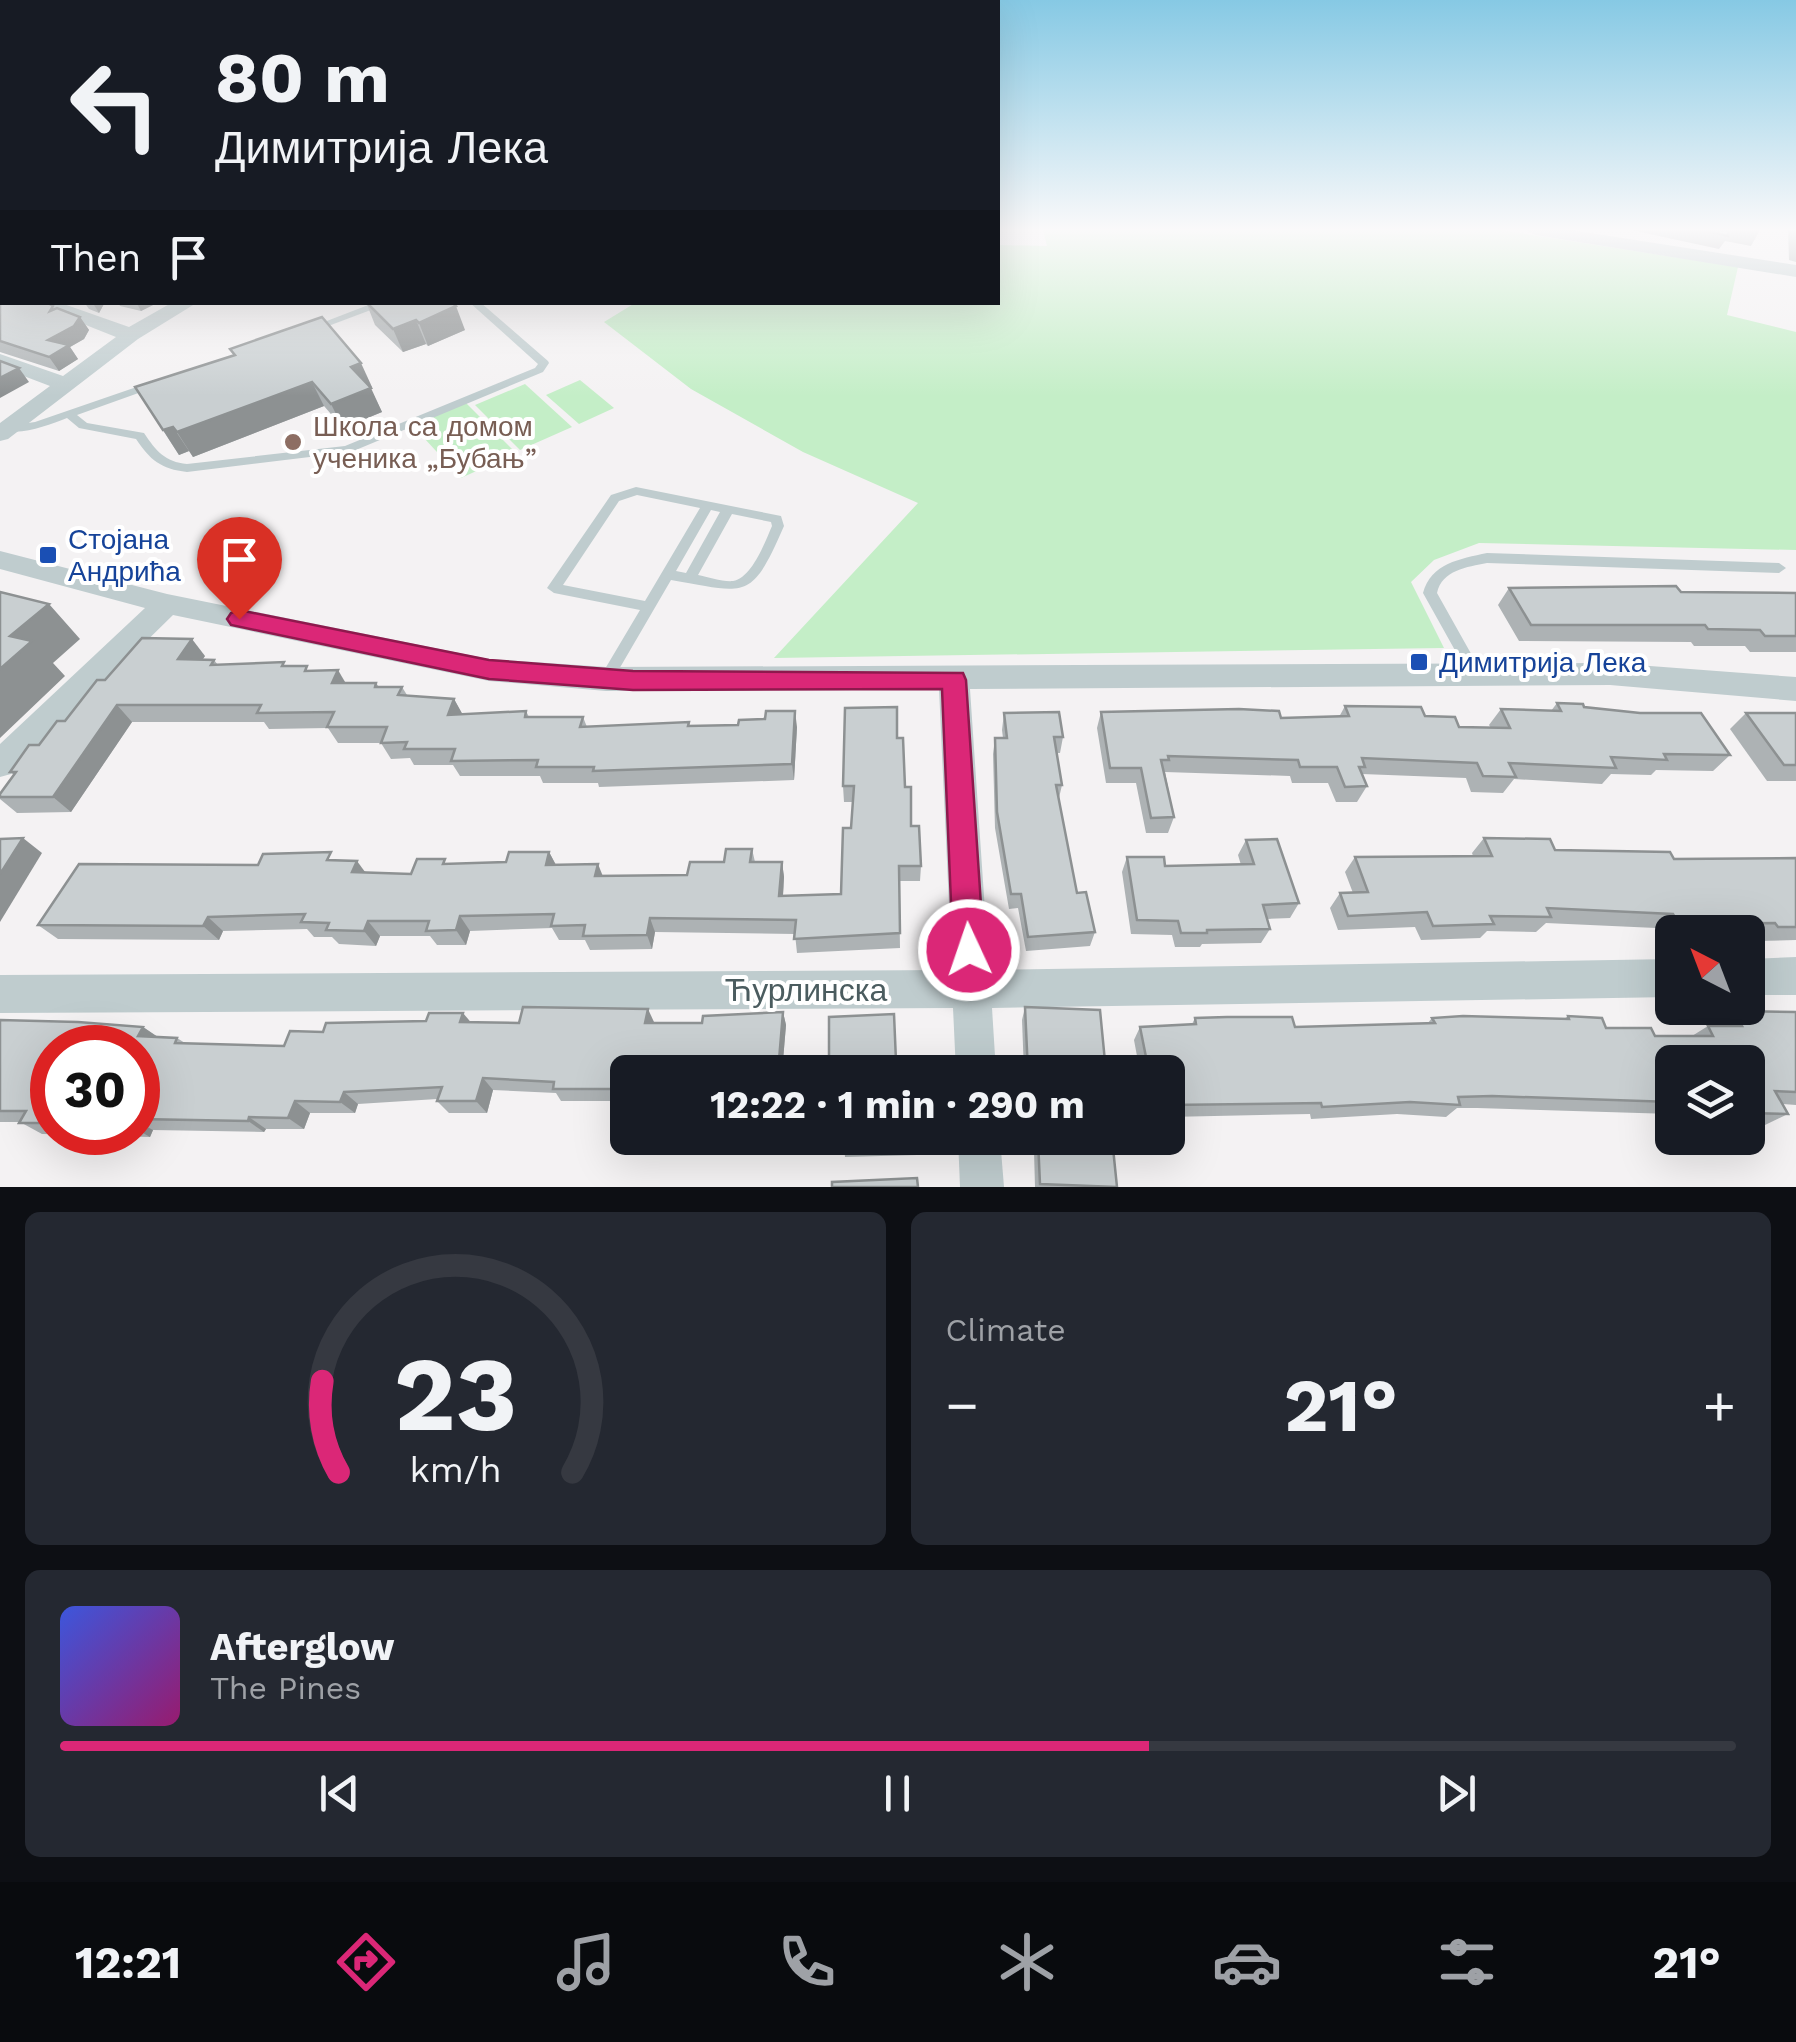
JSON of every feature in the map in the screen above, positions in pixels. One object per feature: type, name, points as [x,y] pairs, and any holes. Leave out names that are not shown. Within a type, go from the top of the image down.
[{"type":"street","points":[[46,305],[131,336]]},
{"type":"street","points":[[4,432],[63,383],[183,305]]},
{"type":"street","points":[[0,360],[63,383]]},
{"type":"street","points":[[0,560],[167,604],[489,670],[606,678],[954,680],[1610,674],[1796,689]]},
{"type":"street","points":[[0,764],[167,604]]},
{"type":"street","points":[[954,680],[975,1055]]},
{"type":"street","points":[[1765,977],[1796,976]]},
{"type":"street","name":"Ћурлинска","points":[[0,994],[971,989],[1655,978]]},
{"type":"street","points":[[980,1155],[982,1187]]},
{"type":"lane","points":[[294,335],[379,305]]},
{"type":"lane","points":[[68,414],[84,426],[140,436],[156,462],[167,466],[186,468],[347,449],[539,370],[544,363],[477,305]]},
{"type":"lane","points":[[4,432],[162,381]]},
{"type":"lane","points":[[647,606],[554,588],[616,498],[625,492],[770,516],[778,526],[752,577],[734,586],[666,574]]},
{"type":"lane","points":[[606,678],[708,505]]},
{"type":"lane","points":[[690,578],[729,508]]},
{"type":"lane","points":[[1476,674],[1430,593],[1433,581],[1454,565],[1487,558],[1779,568]]},
{"type":"green space","points":[[1000,285],[1734,285],[1727,315],[1796,332],[1796,550],[1479,543],[1434,560],[1411,582],[1444,648],[774,658],[918,503],[803,452],[691,389],[604,322],[632,305],[1000,305]]},
{"type":"green space","points":[[580,380],[614,408],[579,424],[546,395]]},
{"type":"green space","points":[[525,384],[572,427],[520,450],[475,405]]},
{"type":"green space","points":[[466,403],[516,453],[461,478],[412,425]]},
{"type":"building","points":[[0,305],[51,305],[50,311],[57,308],[80,317],[74,326],[48,340],[69,345],[49,357],[0,341]]},
{"type":"building","points":[[369,305],[456,306],[419,323],[416,320],[393,329]]},
{"type":"building","points":[[322,317],[361,363],[351,367],[371,388],[331,404],[312,382],[177,432],[173,427],[163,430],[135,387],[235,355],[230,349]]},
{"type":"building","points":[[0,361],[19,368],[0,378]]},
{"type":"building","points":[[1676,586],[1681,592],[1796,593],[1796,636],[1765,636],[1760,630],[1708,629],[1705,625],[1531,625],[1509,588]]},
{"type":"building","points":[[0,592],[49,604],[10,636],[32,641],[0,669]]},
{"type":"building","points":[[142,638],[192,639],[178,659],[214,660],[211,665],[284,662],[282,666],[307,666],[305,671],[338,670],[332,683],[376,683],[375,687],[402,687],[398,695],[454,699],[448,715],[526,711],[525,717],[583,717],[580,727],[689,722],[688,726],[738,725],[739,720],[765,719],[766,711],[795,711],[792,764],[593,771],[594,767],[536,767],[538,760],[451,761],[455,749],[404,749],[407,742],[381,743],[387,727],[327,727],[334,712],[257,713],[261,705],[117,705],[53,797],[0,797],[16,772],[10,772],[29,745],[39,745],[57,721],[65,721],[97,680],[105,680]]},
{"type":"building","points":[[1557,703],[1640,713],[1701,713],[1730,755],[1664,754],[1667,760],[1611,757],[1616,768],[1509,763],[1516,777],[1483,776],[1477,763],[1362,758],[1365,767],[1359,767],[1367,786],[1345,787],[1337,767],[1300,767],[1298,760],[1168,756],[1169,760],[1161,760],[1174,817],[1151,818],[1141,768],[1110,768],[1101,712],[1239,709],[1279,711],[1281,718],[1349,716],[1345,706],[1421,707],[1425,716],[1455,717],[1459,727],[1510,728],[1501,709],[1561,711]]},
{"type":"building","points":[[897,707],[897,738],[903,738],[905,787],[911,787],[911,826],[919,826],[921,866],[899,866],[900,933],[794,939],[796,920],[650,918],[647,935],[583,936],[585,925],[551,926],[554,914],[460,916],[456,930],[426,931],[429,921],[368,921],[364,931],[326,930],[329,923],[301,922],[305,914],[208,917],[203,926],[38,925],[79,864],[258,865],[263,854],[331,852],[327,860],[357,861],[352,872],[411,874],[417,859],[445,859],[443,864],[506,862],[509,852],[549,852],[546,865],[598,864],[595,876],[687,875],[690,862],[724,862],[726,849],[752,849],[750,862],[782,862],[779,896],[841,894],[843,828],[851,828],[854,786],[843,786],[845,708]]},
{"type":"building","points":[[1059,712],[1063,737],[1054,737],[1062,785],[1056,785],[1077,893],[1086,892],[1095,932],[1028,937],[1021,894],[1011,894],[997,812],[995,738],[1007,738],[1004,713]]},
{"type":"building","points":[[1746,713],[1796,713],[1796,765],[1784,765]]},
{"type":"building","points":[[23,838],[0,874],[0,839]]},
{"type":"building","points":[[1484,838],[1550,839],[1555,850],[1670,852],[1674,859],[1796,858],[1796,927],[1765,923],[1765,915],[1547,908],[1551,917],[1490,916],[1494,924],[1433,926],[1427,912],[1348,916],[1340,893],[1368,892],[1355,857],[1492,856]]},
{"type":"building","points":[[1277,839],[1299,903],[1263,905],[1270,929],[1181,933],[1178,921],[1137,920],[1127,857],[1164,857],[1165,866],[1254,864],[1246,840]]},
{"type":"building","points":[[523,1007],[648,1009],[645,1023],[702,1023],[703,1016],[783,1012],[779,1055],[610,1055],[610,1089],[553,1089],[554,1082],[483,1078],[476,1101],[437,1101],[442,1087],[344,1092],[340,1102],[295,1101],[288,1118],[160,1119],[160,1037],[177,1038],[175,1043],[284,1046],[290,1031],[323,1032],[326,1023],[426,1021],[429,1013],[463,1013],[460,1022],[519,1023]]},
{"type":"building","points":[[1025,1007],[1100,1010],[1104,1055],[1027,1055]]},
{"type":"building","points":[[1765,1012],[1796,1012],[1796,1092],[1775,1091],[1788,1114],[1765,1113],[1765,1045],[1655,1045],[1655,1101],[1492,1096],[1458,1097],[1460,1105],[1185,1105],[1185,1055],[1146,1055],[1140,1027],[1196,1024],[1195,1018],[1292,1017],[1295,1027],[1435,1023],[1432,1018],[1463,1016],[1602,1018],[1606,1028],[1651,1028],[1655,1036],[1713,1036],[1708,1026],[1765,1025]]},
{"type":"building","points":[[894,1014],[896,1055],[829,1055],[829,1017]]},
{"type":"building","points":[[0,1020],[117,1025],[30,1025],[30,1123],[19,1123],[26,1111],[0,1111]]},
{"type":"building","points":[[1039,1155],[1114,1155],[1117,1187],[1040,1184]]},
{"type":"building","points":[[917,1178],[918,1187],[832,1187],[832,1182]]},
{"type":"place","name":"Школа са домом ученика „Бубањ”","points":[[293,442]]},
{"type":"place","name":"Стојана Андрића","points":[[48,555]]},
{"type":"place","name":"Димитрија Лека","points":[[1419,662]]},
{"type":"route","points":[[239,619],[489,670],[633,680],[954,680],[969,950]]}]
